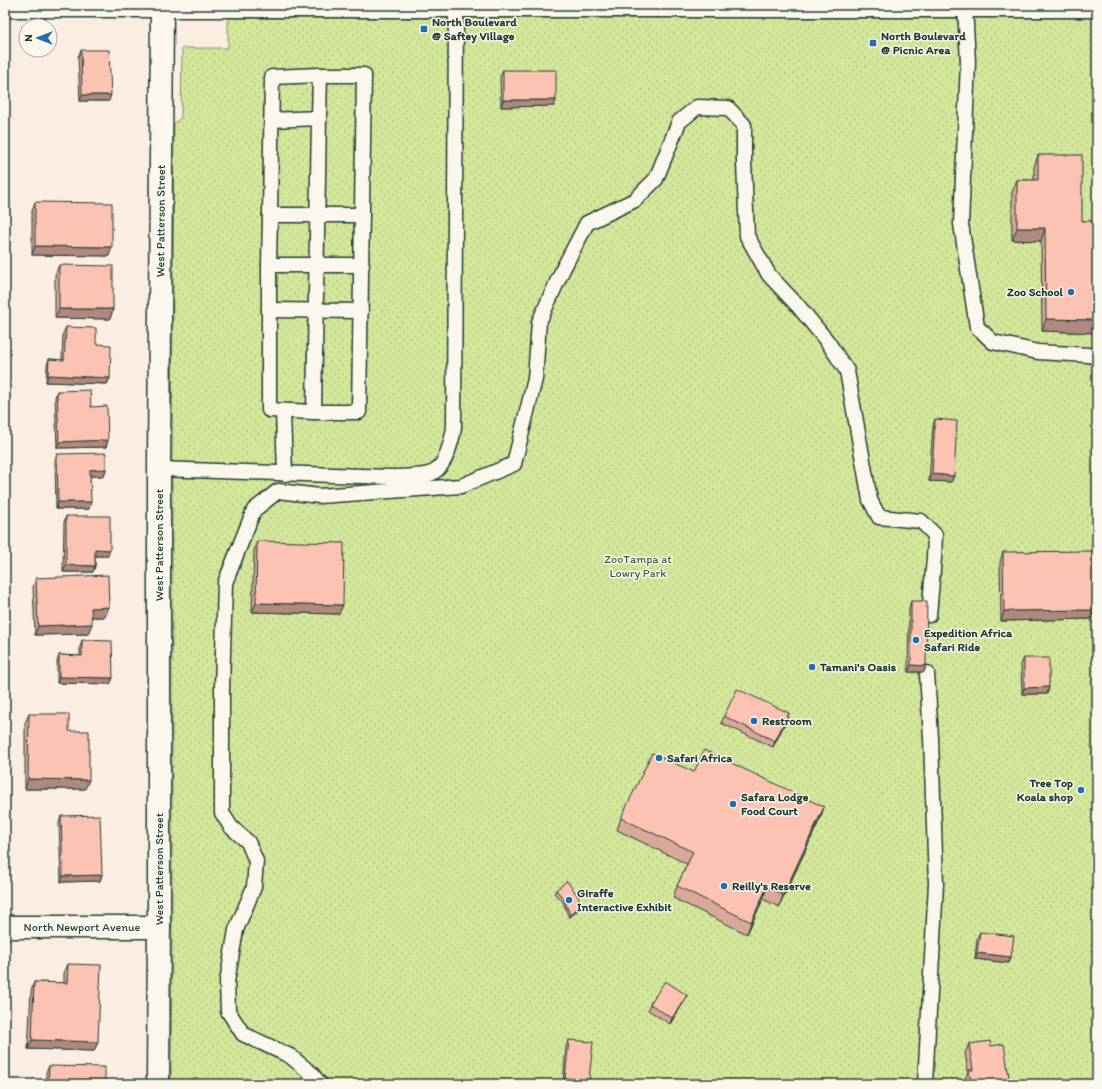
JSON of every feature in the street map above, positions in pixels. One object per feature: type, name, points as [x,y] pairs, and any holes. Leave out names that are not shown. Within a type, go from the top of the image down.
[{"type":"street","points":[[5,6],[1097,6]]},
{"type":"street","name":"West Patterson Street","points":[[158,1084],[160,927],[159,469],[162,7]]},
{"type":"street","name":"North Newport Avenue","points":[[5,927],[160,927]]},
{"type":"lane","points":[[159,469],[390,477],[426,475],[435,471],[443,462],[451,443],[454,428],[456,6]]},
{"type":"lane","points":[[975,6],[968,62],[961,224],[977,327],[993,342],[1038,352],[1088,355],[1097,357]]},
{"type":"lane","points":[[314,412],[320,75]]},
{"type":"lane","points":[[364,75],[359,412],[269,410],[271,120],[272,77],[364,75]]},
{"type":"lane","points":[[320,1084],[312,1074],[290,1056],[243,1034],[228,1011],[227,982],[236,930],[254,886],[256,861],[248,842],[231,827],[222,813],[222,689],[225,583],[254,510],[278,492],[319,496],[461,486],[514,464],[535,379],[540,322],[563,269],[583,229],[587,223],[635,200],[656,179],[679,122],[697,107],[728,108],[744,125],[744,163],[748,236],[769,275],[799,307],[827,341],[847,371],[870,500],[879,517],[921,521],[935,535],[929,615]]},
{"type":"lane","points":[[271,120],[319,118]]},
{"type":"lane","points":[[270,215],[362,215]]},
{"type":"lane","points":[[269,265],[362,265]]},
{"type":"lane","points":[[269,310],[361,311]]},
{"type":"lane","points":[[283,411],[285,474]]},
{"type":"lane","points":[[925,1084],[936,884],[931,738],[927,673]]},
{"type":"green space","name":"ZooTampa at Lowry Park","points":[[228,18],[1097,18],[1097,1084],[171,1084],[174,124],[181,117],[182,48],[228,48]]},
{"type":"building","points":[[81,50],[109,50],[111,95],[82,95]]},
{"type":"building","points":[[503,70],[556,70],[556,100],[503,100]]},
{"type":"building","name":"Zoo School","points":[[1038,155],[1082,155],[1082,221],[1097,221],[1097,320],[1046,319],[1045,228],[1017,228],[1017,180],[1038,180]]},
{"type":"building","points":[[35,202],[112,203],[112,247],[35,246]]},
{"type":"building","points":[[59,265],[113,266],[113,309],[59,309]]},
{"type":"building","points":[[66,327],[96,328],[96,344],[111,345],[110,378],[48,375],[49,359],[64,360]]},
{"type":"building","points":[[90,390],[91,407],[107,406],[108,440],[59,442],[57,391]]},
{"type":"building","points":[[935,419],[957,421],[954,476],[932,474]]},
{"type":"building","points":[[106,453],[106,469],[90,470],[91,502],[58,502],[57,454]]},
{"type":"building","points":[[66,516],[110,516],[110,550],[95,549],[95,566],[66,565]]},
{"type":"building","points":[[257,541],[344,543],[343,605],[256,603]]},
{"type":"building","points":[[1093,551],[1094,610],[1004,611],[1003,552]]},
{"type":"building","points":[[108,575],[109,607],[91,608],[92,624],[38,626],[36,578]]},
{"type":"building","name":"Expedition Africa Safari Ride","points":[[911,601],[927,601],[926,666],[911,665]]},
{"type":"building","points":[[82,640],[112,641],[113,678],[59,677],[59,655],[82,656]]},
{"type":"building","points":[[1024,658],[1049,658],[1049,687],[1024,688]]},
{"type":"building","name":"Restroom","points":[[737,689],[789,713],[775,741],[724,716]]},
{"type":"building","points":[[29,714],[69,714],[69,731],[89,731],[89,780],[28,779]]},
{"type":"building","points":[[704,750],[824,807],[783,895],[767,887],[751,922],[677,886],[693,852],[621,818],[652,753],[694,772]]},
{"type":"building","points":[[100,815],[102,875],[63,876],[61,816]]},
{"type":"building","name":"Giraffe Interactive Exhibit","points":[[567,881],[582,904],[570,915],[564,899],[556,890]]},
{"type":"building","points":[[980,932],[1014,936],[1011,957],[977,953]]},
{"type":"building","points":[[68,964],[101,965],[98,1042],[32,1040],[34,982],[67,983]]},
{"type":"building","points":[[665,981],[687,995],[672,1018],[650,1004]]},
{"type":"building","points":[[569,1040],[593,1042],[589,1080],[565,1078]]},
{"type":"building","points":[[990,1041],[991,1046],[1004,1044],[1010,1084],[971,1084],[969,1070],[973,1070],[969,1044]]},
{"type":"building","points":[[49,1066],[105,1067],[105,1084],[48,1084]]},
{"type":"place","name":"North Boulevard @ Saftey Village","points":[[424,29]]},
{"type":"place","name":"North Boulevard @ Picnic Area","points":[[873,43]]},
{"type":"place","name":"Zoo School","points":[[1071,292]]},
{"type":"place","name":"Expedition Africa Safari Ride","points":[[916,640]]},
{"type":"place","name":"Tamani's Oasis","points":[[812,667]]},
{"type":"place","name":"Restroom","points":[[754,721]]},
{"type":"place","name":"Safari Africa","points":[[659,758]]},
{"type":"place","name":"Tree Top Koala shop","points":[[1081,790]]},
{"type":"place","name":"Safara Lodge Food Court","points":[[733,804]]},
{"type":"place","name":"Reilly's Reserve","points":[[724,886]]},
{"type":"place","name":"Giraffe Interactive Exhibit","points":[[569,900]]}]
